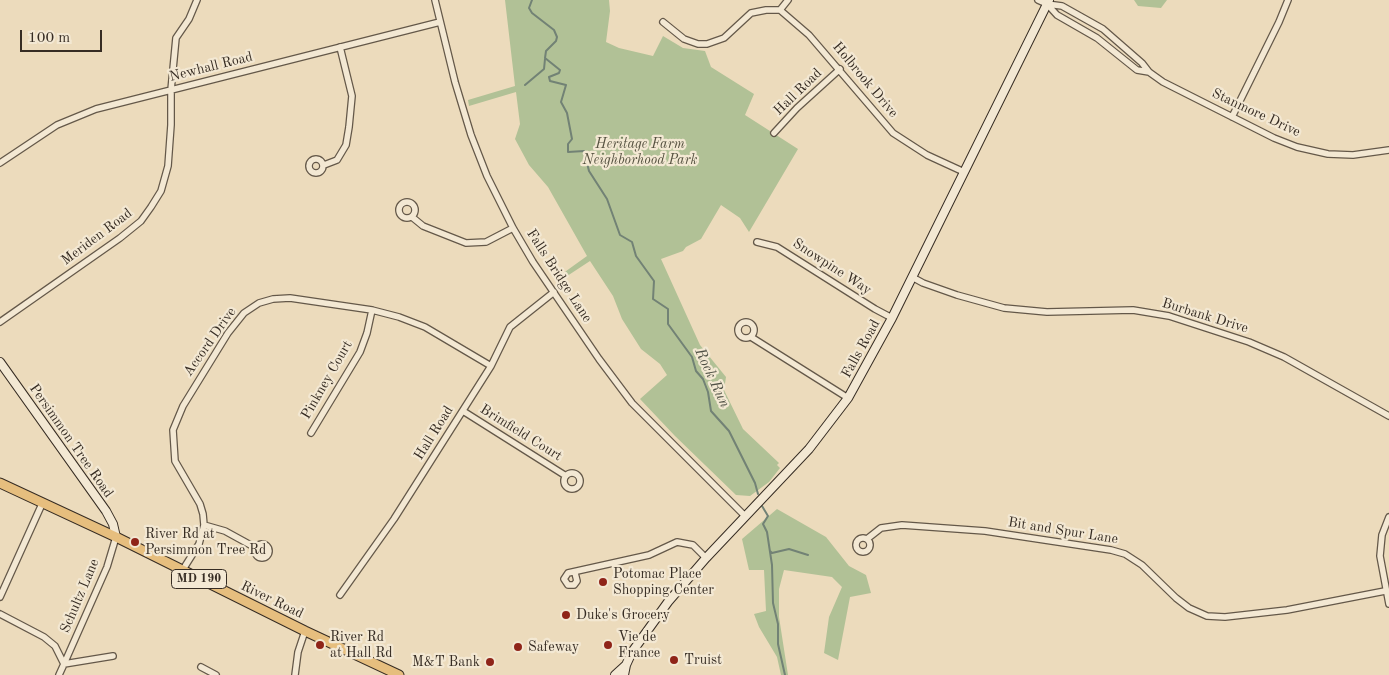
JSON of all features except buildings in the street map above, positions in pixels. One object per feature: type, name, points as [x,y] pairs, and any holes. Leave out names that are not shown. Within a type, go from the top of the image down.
[{"type":"main road","name":"Falls Road","points":[[615,675],[626,665],[668,602],[706,558],[809,449],[848,398],[870,362],[1048,2]]},
{"type":"main road","name":"Persimmon Tree Road","points":[[0,362],[106,511],[114,524],[116,536]]},
{"type":"main road","name":"River Road","points":[[0,483],[42,504],[116,536],[182,571],[399,675]]},
{"type":"main road","name":"Falls Road","points":[[624,675],[626,665]]},
{"type":"street","name":"Meriden Road","points":[[0,322],[120,238],[141,221],[161,190],[168,166],[171,90],[176,38],[189,19],[197,0]]},
{"type":"street","name":"Falls Bridge Lane","points":[[435,0],[471,136],[487,176],[513,228],[598,359],[632,403],[745,516]]},
{"type":"street","points":[[663,22],[684,39],[698,44],[707,44],[724,38],[751,13],[780,10],[788,0]]},
{"type":"street","points":[[1038,0],[1048,2]]},
{"type":"street","points":[[1232,117],[1288,0]]},
{"type":"street","name":"Stanmore Drive","points":[[1048,2],[1057,15],[1097,38],[1137,70],[1149,72]]},
{"type":"street","name":"Stanmore Drive","points":[[1048,2],[1062,6],[1102,29],[1142,63],[1149,72],[1163,82],[1274,138],[1297,147],[1326,154],[1353,155],[1389,150]]},
{"type":"street","name":"Holbrook Drive","points":[[780,10],[810,35],[893,133],[927,154],[964,172]]},
{"type":"street","name":"Newhall Road","points":[[0,163],[57,125],[75,117],[171,90],[440,22]]},
{"type":"street","points":[[324,165],[337,160],[346,145],[349,127],[352,96],[340,47]]},
{"type":"street","name":"Hall Road","points":[[774,133],[797,108],[840,69]]},
{"type":"street","points":[[412,217],[422,226],[466,243],[486,242],[513,228]]},
{"type":"street","name":"Snowpine Way","points":[[757,242],[777,247],[874,309],[892,318]]},
{"type":"street","name":"Burbank Drive","points":[[912,277],[924,284],[957,296],[1004,308],[1047,312],[1133,310],[1169,316],[1249,342],[1284,357],[1389,416]]},
{"type":"street","name":"Hall Road","points":[[340,595],[394,520],[491,366],[510,327],[554,292]]},
{"type":"street","name":"Accord Drive","points":[[204,525],[200,504],[175,461],[173,430],[183,406],[228,333],[244,313],[259,303],[273,299],[290,298],[372,310],[425,327],[491,366]]},
{"type":"street","name":"Pinkney Court","points":[[311,433],[360,352],[367,333],[372,310]]},
{"type":"street","points":[[751,337],[848,398]]},
{"type":"street","name":"Brimfield Court","points":[[463,410],[566,476]]},
{"type":"street","points":[[0,597],[42,504]]},
{"type":"street","points":[[1389,517],[1382,535],[1380,556],[1385,591],[1389,604]]},
{"type":"street","points":[[182,571],[199,544],[204,525],[226,531],[256,548]]},
{"type":"street","name":"Bit and Spur Lane","points":[[867,539],[882,528],[902,525],[982,530],[1112,550],[1126,554],[1142,565],[1176,598],[1189,608],[1207,616],[1225,617],[1286,610],[1385,591]]},
{"type":"street","name":"Schultz Lane","points":[[59,675],[107,567],[116,536]]},
{"type":"street","points":[[575,573],[649,555],[678,542],[693,545],[706,558]]},
{"type":"street","points":[[0,614],[44,636],[55,646],[64,664],[113,656]]},
{"type":"street","points":[[295,675],[298,652],[305,631]]},
{"type":"street","points":[[201,667],[216,675]]},
{"type":"green space","name":"Heritage Farm Neighborhood Park","points":[[505,0],[609,0],[610,11],[606,42],[619,48],[653,56],[663,36],[683,48],[705,51],[711,67],[754,94],[745,115],[798,149],[749,232],[740,218],[721,205],[701,239],[686,247],[683,251],[661,259],[700,345],[726,377],[724,390],[743,429],[779,463],[777,465],[780,468],[769,482],[750,496],[736,495],[640,399],[667,375],[660,364],[641,349],[622,319],[613,296],[590,261],[558,282],[555,279],[587,256],[548,187],[529,165],[515,139],[520,124],[516,92],[469,106],[468,100],[515,86]]},
{"type":"green space","points":[[1134,0],[1167,0],[1161,8],[1138,6]]},
{"type":"green space","points":[[777,509],[826,537],[849,566],[866,575],[871,593],[850,597],[838,660],[824,653],[829,617],[842,587],[832,577],[784,570],[779,589],[779,617],[788,675],[781,675],[777,657],[759,627],[754,614],[766,611],[764,570],[749,570],[742,539]]},
{"type":"waterway","name":"Rock Run","points":[[532,0],[529,8],[532,13],[554,30],[557,37],[556,41],[546,51],[545,58],[560,70],[559,73],[549,77],[550,81],[566,85],[561,102],[567,113],[572,139],[568,144],[568,152],[584,151],[589,171],[607,199],[620,235],[632,242],[636,256],[654,281],[653,299],[668,309],[668,324],[692,357],[696,371],[703,379],[708,392],[711,411],[729,431],[755,483],[758,494]]},
{"type":"waterway","points":[[525,85],[544,69],[545,59]]},
{"type":"waterway","name":"Rock Run","points":[[762,506],[768,516],[763,524],[767,532],[772,565],[773,603],[778,624],[778,644],[785,675]]},
{"type":"waterway","points":[[770,551],[772,553],[789,549],[808,555]]},
{"type":"place","name":"River Rd at Persimmon Tree Rd","points":[[135,542]]},
{"type":"place","name":"Potomac Place Shopping Center","points":[[603,582]]},
{"type":"place","name":"Duke's Grocery","points":[[566,615]]},
{"type":"place","name":"River Rd at Hall Rd","points":[[320,645]]},
{"type":"place","name":"Vie de France","points":[[608,645]]},
{"type":"place","name":"Safeway","points":[[518,647]]},
{"type":"place","name":"Truist","points":[[674,660]]},
{"type":"place","name":"M&T Bank","points":[[490,662]]}]
